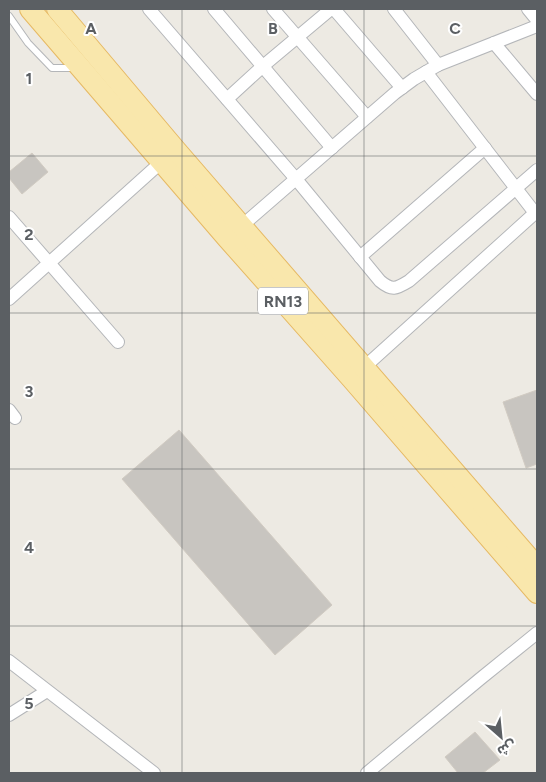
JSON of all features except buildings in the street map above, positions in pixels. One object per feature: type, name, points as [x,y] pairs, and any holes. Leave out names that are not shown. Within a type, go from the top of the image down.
[{"type":"main road","name":"RN13","points":[[30,9],[81,68],[168,156],[358,373],[537,567]]},
{"type":"main road","name":"RN13","points":[[57,9],[168,156]]},
{"type":"main road","name":"RN13","points":[[358,373],[537,593]]},
{"type":"street","points":[[149,9],[386,286],[398,288],[409,281],[537,170]]},
{"type":"street","points":[[214,9],[332,148]]},
{"type":"street","points":[[273,9],[367,117]]},
{"type":"street","points":[[227,99],[262,66],[332,9],[402,88]]},
{"type":"street","points":[[394,9],[438,65]]},
{"type":"street","points":[[528,9],[537,20]]},
{"type":"street","points":[[235,232],[367,117],[414,79],[438,65],[537,26]]},
{"type":"street","points":[[494,43],[537,94]]},
{"type":"street","points":[[358,373],[536,213],[426,72]]},
{"type":"street","points":[[360,257],[485,148]]},
{"type":"street","points":[[9,299],[168,156]]},
{"type":"street","points":[[9,217],[118,342]]},
{"type":"street","points":[[367,773],[537,633]]},
{"type":"street","points":[[9,661],[154,773]]},
{"type":"street","points":[[9,715],[47,691]]},
{"type":"lane","points":[[9,16],[28,43],[52,68],[81,68]]}]
